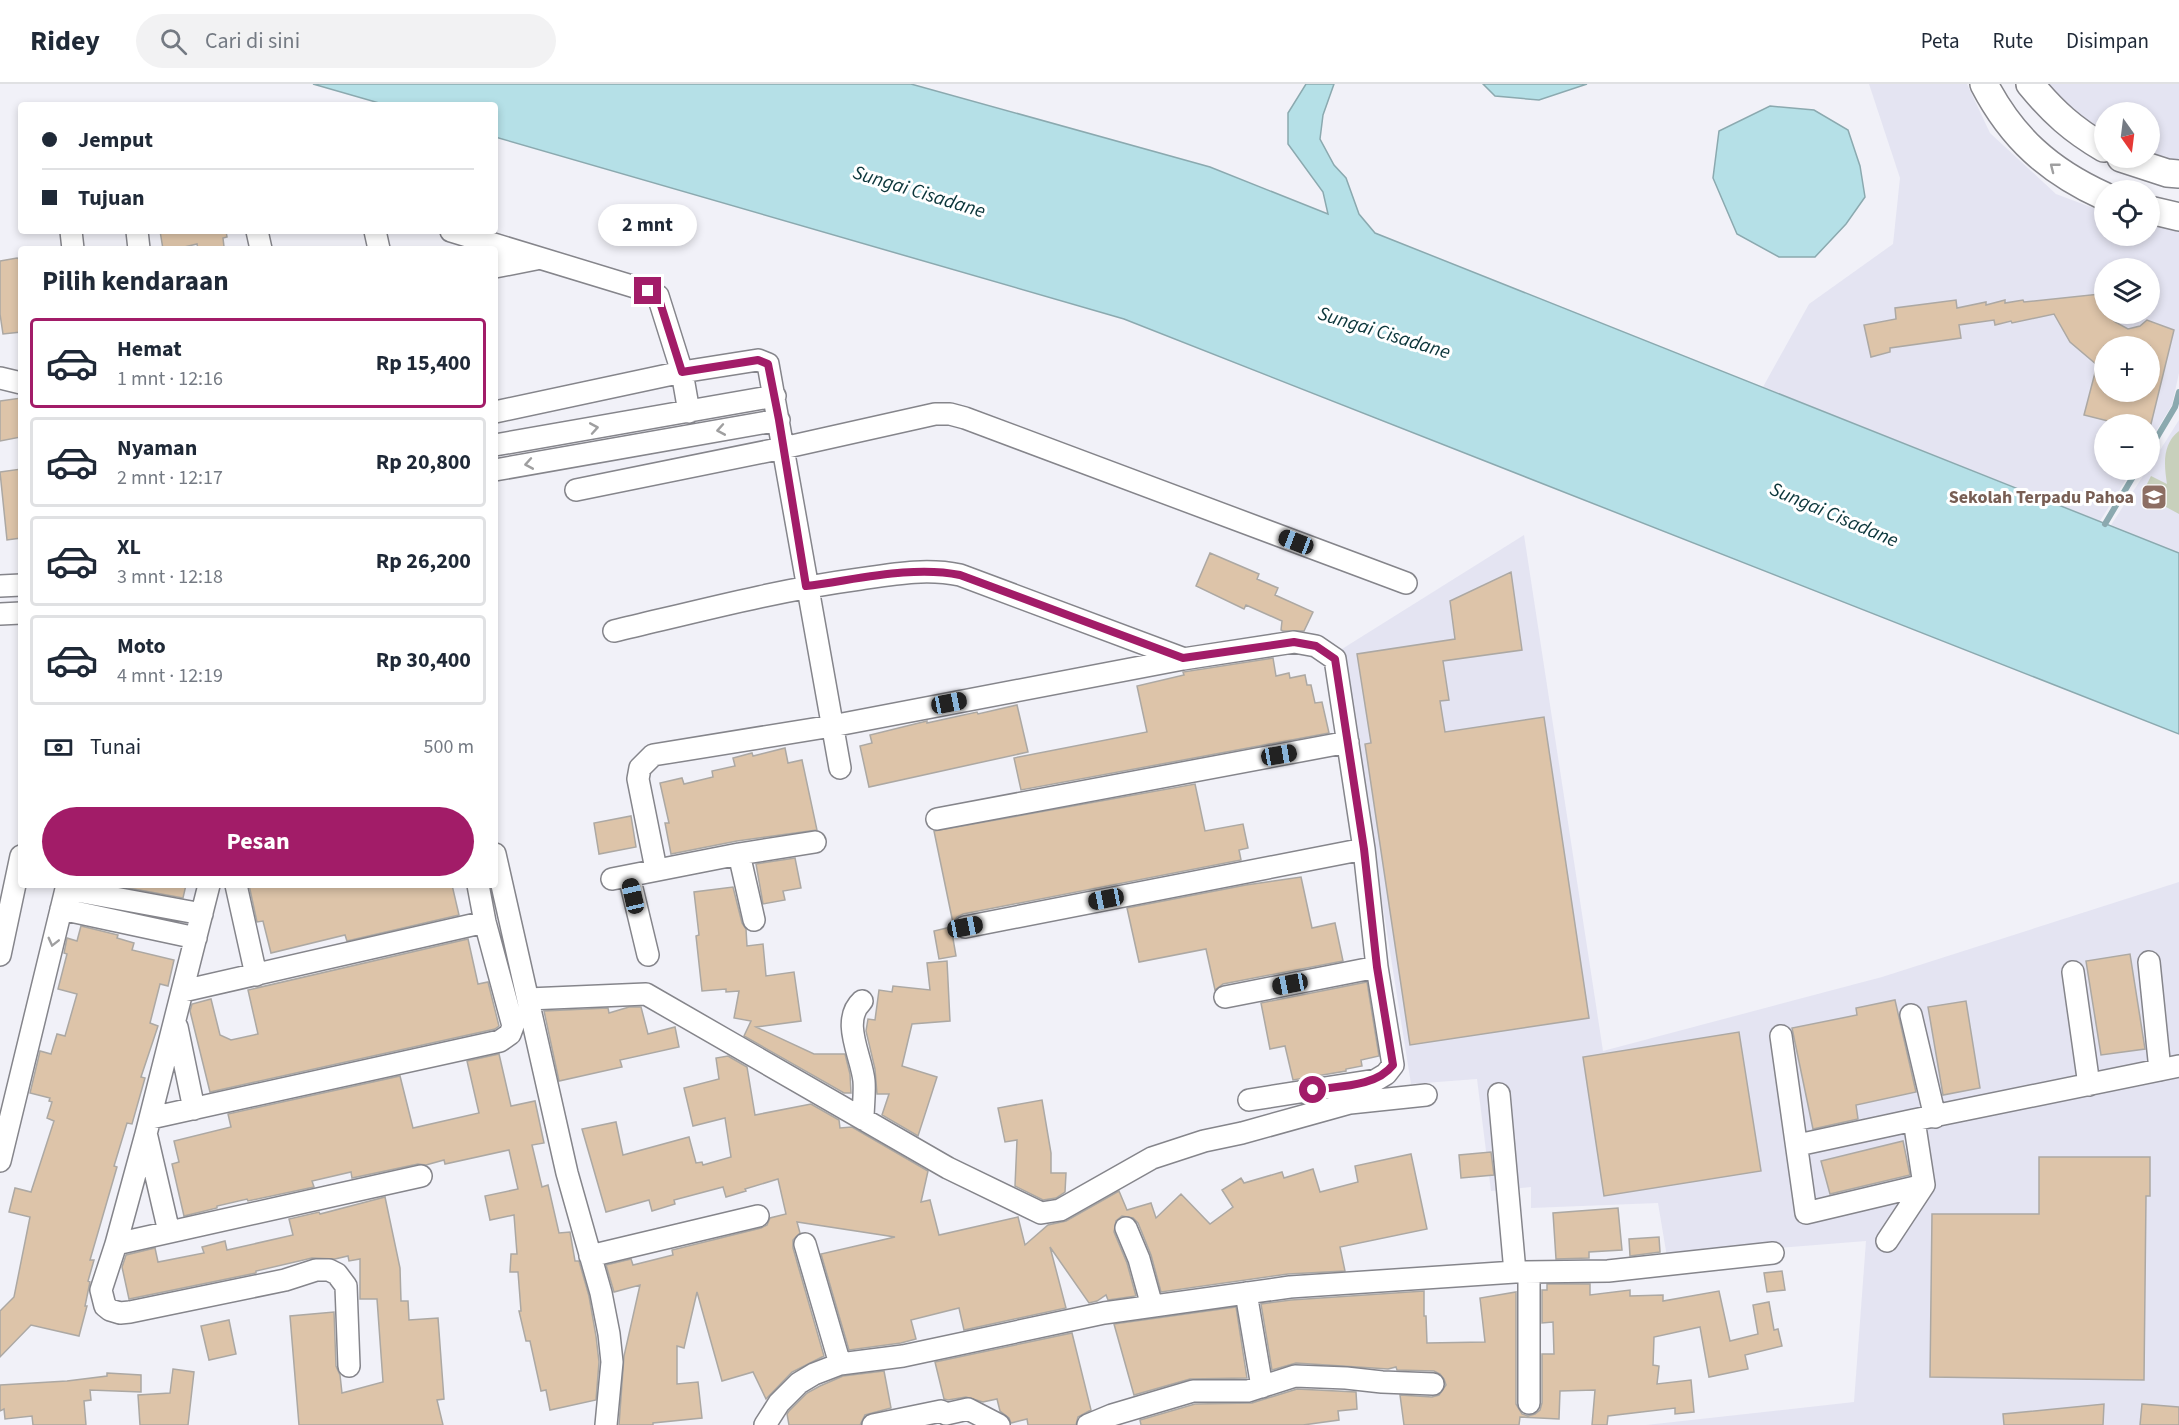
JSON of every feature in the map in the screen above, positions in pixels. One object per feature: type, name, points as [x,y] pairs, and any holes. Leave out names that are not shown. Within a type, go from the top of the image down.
[{"type":"street","points":[[1984,84],[1996,108],[2023,142],[2059,172],[2094,191]]},
{"type":"street","points":[[2030,84],[2052,111],[2094,142]]},
{"type":"street","points":[[2152,168],[2179,174]]},
{"type":"street","points":[[2160,212],[2179,217]]},
{"type":"street","points":[[460,234],[498,246]]},
{"type":"street","points":[[498,246],[658,296],[682,372],[689,412]]},
{"type":"street","points":[[498,266],[538,259]]},
{"type":"street","points":[[498,411],[682,372],[758,360],[768,364],[840,768]]},
{"type":"street","points":[[0,378],[18,382]]},
{"type":"street","points":[[498,444],[775,396]]},
{"type":"street","points":[[576,490],[783,448],[934,414],[950,414],[1406,583]]},
{"type":"street","points":[[498,469],[779,420]]},
{"type":"street","points":[[614,631],[806,586],[920,571],[945,572],[960,575],[1183,658]]},
{"type":"street","points":[[0,585],[18,585]]},
{"type":"street","points":[[0,614],[18,613]]},
{"type":"street","points":[[656,869],[638,779],[640,768],[653,755],[832,726],[1183,658],[1294,642],[1316,646],[1335,659],[1364,849],[1377,967],[1393,1065],[1386,1074],[1376,1080],[1249,1100]]},
{"type":"street","points":[[937,819],[1347,742]]},
{"type":"street","points":[[648,955],[620,877],[815,842]]},
{"type":"street","points":[[965,927],[1364,849]]},
{"type":"street","points":[[739,854],[754,920]]},
{"type":"street","points":[[498,867],[567,1173],[601,1293],[609,1334],[612,1362],[606,1425]]},
{"type":"street","points":[[0,955],[18,870]]},
{"type":"street","points":[[208,888],[148,1126],[101,1290],[105,1306],[120,1313],[285,1280],[316,1270],[329,1270],[343,1280],[347,1294],[349,1366]]},
{"type":"street","points":[[237,888],[256,975]]},
{"type":"street","points":[[148,1126],[194,1109],[500,1041],[510,1034],[513,1026],[485,922],[479,888]]},
{"type":"street","points":[[65,894],[102,896],[202,914]]},
{"type":"street","points":[[65,894],[96,917],[196,938]]},
{"type":"street","points":[[0,1161],[7,1107],[65,894]]},
{"type":"street","points":[[96,917],[102,896]]},
{"type":"street","points":[[183,991],[485,922]]},
{"type":"street","points":[[1798,1146],[2170,1068],[2149,962]]},
{"type":"street","points":[[1225,997],[1377,967]]},
{"type":"street","points":[[2073,972],[2089,1085]]},
{"type":"street","points":[[528,999],[646,994],[948,1168],[1041,1214],[1060,1210],[1152,1158],[1204,1141],[1242,1133],[1350,1103],[1426,1095]]},
{"type":"street","points":[[862,1001],[855,1008],[853,1016],[854,1035],[864,1080],[863,1119]]},
{"type":"street","points":[[1887,1241],[1924,1185],[1924,1119],[1911,1015]]},
{"type":"street","points":[[175,1020],[194,1109]]},
{"type":"street","points":[[1781,1036],[1806,1213],[1924,1185]]},
{"type":"street","points":[[1499,1094],[1522,1272],[1529,1403]]},
{"type":"street","points":[[148,1126],[169,1232]]},
{"type":"street","points":[[116,1244],[421,1176]]},
{"type":"street","points":[[590,1256],[758,1216]]},
{"type":"street","points":[[1126,1228],[1139,1259],[1152,1306]]},
{"type":"street","points":[[805,1244],[840,1364]]},
{"type":"street","points":[[765,1425],[775,1407],[799,1383],[814,1374],[840,1364],[903,1356],[1104,1313],[1290,1287],[1522,1272],[1608,1271],[1773,1253]]},
{"type":"street","points":[[1246,1293],[1262,1387]]},
{"type":"street","points":[[1088,1425],[1112,1415],[1193,1391],[1248,1391],[1295,1376],[1346,1378],[1382,1383],[1433,1384]]},
{"type":"street","points":[[873,1425],[940,1411],[946,1414],[968,1409],[999,1425]]},
{"type":"shaded area","points":[[1869,84],[1967,84],[1990,133],[2056,194],[2094,208],[2094,246],[2160,246],[2160,226],[2179,229],[2179,373],[2172,405],[2160,425],[2160,414],[2094,414],[2094,480],[2126,480],[2100,521],[1763,387],[1809,304],[1893,244],[1900,178]]},
{"type":"shaded area","points":[[2043,84],[2179,84],[2179,165],[2160,159],[2160,102],[2094,102],[2094,129],[2068,115]]},
{"type":"shaded area","name":"Sekolah Terpadu Pahoa","points":[[2179,420],[2179,553],[2111,525],[2140,480],[2160,480],[2160,450]]},
{"type":"shaded area","points":[[1524,535],[1603,1051],[1882,977],[2179,882],[2179,1425],[1646,1425],[1854,1402],[1866,1241],[1667,1257],[1658,1203],[1531,1208],[1531,1187],[1491,1191],[1477,1079],[1411,1084],[1342,649]]},
{"type":"green space","points":[[2179,431],[2179,514],[2142,494],[2149,480],[2159,480],[2167,484],[2165,462],[2167,448],[2173,436]]},
{"type":"water","name":"Sungai Cisadane","points":[[313,84],[911,84],[1210,167],[1328,214],[1323,192],[1288,144],[1288,113],[1306,84],[1334,84],[1323,115],[1320,139],[1334,165],[1346,178],[1359,214],[1375,233],[2179,553],[2179,734],[1124,319],[498,138],[498,102],[376,102]]},
{"type":"water","points":[[1483,84],[1587,84],[1539,100],[1495,96]]},
{"type":"water","points":[[1770,106],[1814,110],[1848,130],[1860,166],[1865,197],[1846,224],[1815,257],[1779,257],[1737,234],[1713,178],[1719,131]]},
{"type":"building","points":[[160,234],[226,234],[227,237],[223,238],[224,246],[197,246],[197,244],[162,246]]},
{"type":"building","points":[[18,258],[18,332],[3,334],[0,314],[0,261]]},
{"type":"building","points":[[2094,295],[2094,324],[2119,324],[2128,329],[2142,324],[2158,324],[2174,330],[2160,387],[2160,336],[2094,336],[2094,362],[2070,342],[2054,314],[1995,325],[1994,320],[1959,325],[1961,338],[1890,348],[1890,352],[1871,357],[1864,325],[1896,319],[1895,308],[1956,300],[1957,308],[1986,302],[1986,305],[2005,300],[2005,303],[2023,300],[2024,302]]},
{"type":"building","points":[[2094,377],[2094,402],[2156,402],[2153,414],[2094,414],[2094,418],[2084,415]]},
{"type":"building","points":[[18,398],[18,438],[0,441],[0,401]]},
{"type":"building","points":[[18,469],[18,538],[7,540],[0,472]]},
{"type":"building","points":[[1210,553],[1259,574],[1257,579],[1278,588],[1275,595],[1313,612],[1304,631],[1283,631],[1281,630],[1282,621],[1246,605],[1244,609],[1196,586]]},
{"type":"building","points":[[1511,572],[1522,650],[1443,661],[1449,700],[1440,701],[1445,732],[1544,717],[1589,1018],[1410,1045],[1365,744],[1371,743],[1357,654],[1455,639],[1450,601]]},
{"type":"building","points":[[1273,658],[1276,676],[1289,673],[1290,678],[1305,675],[1307,685],[1311,685],[1315,703],[1322,702],[1329,733],[1021,790],[1014,758],[1147,732],[1137,686],[1184,675],[1183,672]]},
{"type":"building","points":[[1017,705],[1028,752],[869,787],[860,746],[872,743],[870,735],[927,721],[927,723],[977,712],[978,714]]},
{"type":"building","points":[[785,748],[788,763],[802,760],[817,830],[737,841],[671,854],[665,823],[669,823],[660,783],[682,778],[684,784],[713,777],[712,771],[735,766],[733,758],[752,753],[753,756]]},
{"type":"building","points":[[1195,784],[1205,831],[1243,824],[1248,848],[1239,850],[1241,860],[963,914],[953,923],[934,831]]},
{"type":"building","points":[[631,816],[636,847],[599,854],[594,823]]},
{"type":"building","points":[[795,858],[801,888],[783,891],[785,900],[763,904],[756,864]]},
{"type":"building","points":[[1301,877],[1312,928],[1335,923],[1343,961],[1223,984],[1215,990],[1206,949],[1139,962],[1127,908]]},
{"type":"building","points":[[733,887],[742,923],[746,929],[747,946],[763,944],[766,976],[794,972],[801,1021],[756,1027],[814,1054],[845,1054],[850,1074],[851,1093],[844,1093],[744,1036],[751,1021],[734,1018],[739,991],[726,992],[726,989],[702,991],[694,892]]},
{"type":"building","points":[[128,888],[185,888],[183,898]]},
{"type":"building","points":[[250,888],[453,888],[459,915],[347,941],[345,935],[271,953],[263,921],[257,922]]},
{"type":"building","points":[[81,926],[118,935],[117,938],[134,943],[132,950],[174,960],[168,986],[160,984],[150,1023],[158,1026],[141,1077],[145,1078],[132,1124],[127,1123],[114,1166],[117,1167],[90,1260],[94,1260],[88,1281],[90,1282],[85,1306],[87,1306],[79,1336],[31,1325],[0,1357],[0,1311],[14,1297],[30,1217],[9,1212],[15,1188],[31,1192],[54,1121],[47,1118],[52,1102],[49,1101],[50,1098],[30,1093],[40,1051],[51,1054],[57,1034],[65,1036],[77,994],[58,989],[67,954],[64,953],[67,938],[77,941]]},
{"type":"building","points":[[951,927],[956,956],[939,959],[934,931]]},
{"type":"building","points":[[468,939],[478,984],[488,982],[499,1026],[495,1029],[210,1092],[190,1011],[192,1004],[211,999],[220,1035],[231,1040],[258,1034],[248,990]]},
{"type":"building","points":[[2130,954],[2145,1049],[2101,1055],[2086,961]]},
{"type":"building","points":[[947,961],[950,1021],[912,1024],[902,1066],[937,1077],[918,1136],[882,1115],[889,1094],[877,1094],[875,1069],[866,1031],[868,1019],[875,1020],[879,990],[892,992],[893,986],[930,990],[927,963]]},
{"type":"building","points":[[1367,982],[1379,1056],[1361,1060],[1362,1066],[1346,1069],[1346,1071],[1293,1080],[1285,1046],[1270,1049],[1261,1003]]},
{"type":"building","points":[[1895,1000],[1916,1092],[1856,1105],[1858,1119],[1813,1129],[1792,1028],[1857,1015],[1856,1008]]},
{"type":"building","points":[[1966,1001],[1980,1088],[1943,1095],[1928,1007]]},
{"type":"building","points":[[629,1007],[641,1007],[648,1034],[675,1027],[679,1047],[620,1060],[622,1067],[559,1081],[544,1011],[608,1008],[609,1013]]},
{"type":"building","points":[[1739,1032],[1761,1171],[1604,1196],[1583,1057]]},
{"type":"building","points":[[499,1054],[511,1106],[535,1101],[544,1143],[532,1145],[542,1187],[548,1185],[559,1233],[570,1232],[575,1261],[579,1261],[589,1296],[596,1336],[599,1362],[596,1400],[550,1410],[546,1390],[541,1391],[530,1341],[526,1341],[519,1311],[521,1311],[518,1272],[510,1272],[511,1254],[517,1254],[514,1215],[490,1220],[485,1196],[518,1189],[509,1150],[445,1164],[444,1160],[352,1178],[351,1172],[312,1181],[314,1187],[248,1201],[247,1199],[184,1216],[172,1164],[179,1162],[174,1141],[231,1127],[228,1114],[400,1076],[413,1128],[479,1113],[467,1061]]},
{"type":"building","points":[[728,1056],[747,1067],[755,1115],[811,1104],[839,1120],[840,1128],[852,1127],[928,1171],[921,1202],[930,1200],[939,1235],[1018,1217],[1025,1245],[1048,1225],[1066,1221],[1119,1191],[1127,1210],[1151,1203],[1156,1218],[1181,1194],[1210,1224],[1233,1207],[1222,1190],[1241,1178],[1244,1183],[1282,1172],[1284,1178],[1313,1169],[1320,1192],[1358,1182],[1355,1166],[1411,1154],[1427,1229],[1340,1247],[1345,1271],[1288,1274],[1161,1292],[1151,1255],[1138,1223],[1133,1218],[1122,1216],[1116,1221],[1114,1232],[1127,1263],[1136,1296],[1108,1300],[1106,1295],[1089,1303],[1050,1247],[1066,1308],[964,1330],[959,1308],[911,1320],[916,1339],[849,1350],[821,1254],[895,1237],[797,1222],[800,1233],[793,1240],[793,1248],[824,1356],[792,1372],[766,1399],[753,1372],[722,1381],[697,1292],[684,1348],[677,1346],[677,1384],[698,1382],[702,1418],[653,1423],[653,1425],[619,1425],[624,1356],[640,1285],[614,1292],[606,1265],[631,1259],[633,1265],[673,1255],[672,1250],[761,1228],[767,1225],[770,1218],[786,1214],[778,1179],[726,1197],[723,1187],[674,1200],[675,1204],[652,1211],[649,1200],[606,1212],[582,1129],[616,1122],[623,1155],[689,1137],[696,1163],[702,1162],[703,1165],[731,1157],[725,1118],[693,1126],[684,1088],[719,1079],[716,1058]]},
{"type":"building","points":[[1042,1100],[1051,1153],[1051,1173],[1066,1173],[1065,1192],[1056,1198],[1043,1200],[1015,1186],[1017,1140],[1005,1142],[998,1108]]},
{"type":"building","points":[[1903,1141],[1910,1175],[1830,1194],[1821,1161]]},
{"type":"building","points":[[1491,1152],[1494,1175],[1461,1178],[1459,1155]]},
{"type":"building","points":[[2039,1157],[2150,1157],[2150,1196],[2146,1196],[2144,1380],[1930,1377],[1932,1214],[2039,1214]]},
{"type":"building","points":[[385,1197],[400,1268],[401,1301],[408,1301],[409,1320],[438,1318],[444,1399],[437,1400],[443,1425],[299,1425],[290,1316],[334,1312],[336,1366],[340,1375],[342,1393],[383,1382],[377,1299],[360,1299],[360,1259],[349,1261],[348,1256],[335,1259],[312,1258],[256,1271],[256,1273],[129,1299],[122,1267],[126,1255],[155,1248],[158,1262],[204,1253],[202,1247],[225,1241],[227,1250],[293,1235],[289,1219],[319,1212],[320,1214]]},
{"type":"building","points":[[1618,1208],[1622,1250],[1589,1252],[1589,1258],[1556,1259],[1553,1213]]},
{"type":"building","points":[[1659,1237],[1660,1252],[1630,1256],[1629,1239]]},
{"type":"building","points":[[1782,1271],[1785,1290],[1767,1292],[1764,1273]]},
{"type":"building","points":[[1547,1284],[1590,1284],[1590,1295],[1630,1290],[1630,1296],[1663,1295],[1663,1301],[1719,1291],[1730,1341],[1758,1334],[1753,1305],[1769,1302],[1774,1330],[1778,1329],[1782,1346],[1745,1355],[1748,1369],[1709,1377],[1700,1327],[1654,1337],[1653,1365],[1659,1366],[1657,1384],[1691,1380],[1694,1412],[1675,1414],[1675,1408],[1608,1416],[1607,1425],[1592,1425],[1595,1390],[1560,1391],[1559,1419],[1520,1417],[1519,1425],[1404,1425],[1400,1395],[1432,1397],[1439,1395],[1446,1385],[1440,1374],[1434,1371],[1397,1370],[1396,1367],[1388,1369],[1296,1363],[1272,1370],[1261,1304],[1424,1291],[1427,1343],[1485,1342],[1480,1298],[1516,1292],[1516,1404],[1522,1414],[1528,1416],[1535,1414],[1540,1410],[1542,1403],[1542,1354],[1554,1354],[1553,1322],[1542,1323],[1542,1290],[1547,1290]]},
{"type":"building","points":[[1236,1307],[1247,1378],[1190,1379],[1134,1395],[1114,1324]]},
{"type":"building","points":[[229,1320],[236,1354],[209,1360],[201,1326]]},
{"type":"building","points":[[1072,1333],[1091,1410],[1078,1417],[1076,1425],[1028,1425],[1027,1419],[1011,1423],[1009,1418],[1000,1411],[997,1399],[983,1402],[966,1397],[944,1399],[935,1362]]},
{"type":"building","points":[[173,1369],[194,1372],[188,1425],[140,1425],[138,1395],[170,1393]]},
{"type":"building","points":[[884,1371],[891,1408],[865,1415],[860,1425],[789,1425],[787,1414],[807,1393],[843,1376]]},
{"type":"building","points":[[107,1373],[141,1375],[141,1392],[90,1390],[91,1400],[84,1401],[86,1425],[33,1425],[32,1416],[5,1419],[4,1409],[0,1411],[0,1385],[67,1381],[107,1376]]},
{"type":"building","points":[[1297,1389],[1356,1392],[1357,1409],[1338,1411],[1339,1420],[1303,1425],[1141,1425],[1140,1420],[1195,1404],[1252,1403]]},
{"type":"building","points":[[2104,1404],[2103,1425],[2004,1425],[2003,1414]]},
{"type":"building","points":[[2142,1404],[2179,1407],[2179,1425],[2140,1425]]},
{"type":"waterway","points":[[2160,432],[2175,407],[2179,392]]},
{"type":"waterway","points":[[2105,524],[2131,480]]},
{"type":"place","name":"Sekolah Terpadu Pahoa","points":[[2154,497]]},
{"type":"route","points":[[648,291],[658,296],[682,372],[758,360],[768,364],[806,586],[920,571],[945,572],[960,575],[1183,658],[1294,642],[1316,646],[1335,659],[1364,849],[1377,967],[1393,1065],[1386,1074],[1376,1080],[1313,1090]]}]
